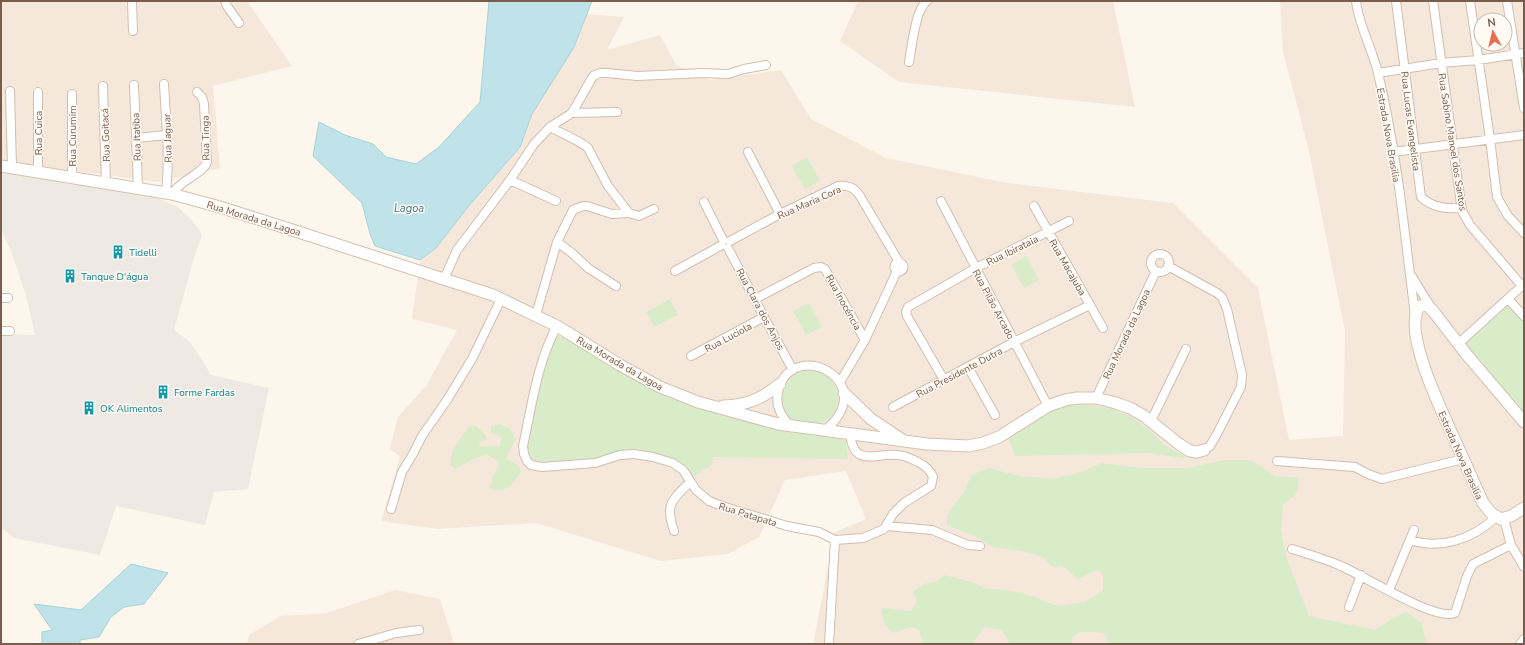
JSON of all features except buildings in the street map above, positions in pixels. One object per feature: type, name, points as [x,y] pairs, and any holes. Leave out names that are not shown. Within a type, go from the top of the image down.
[{"type":"street","points":[[132,1],[133,31]]},
{"type":"street","points":[[225,1],[239,23]]},
{"type":"street","points":[[909,62],[919,12],[924,3],[927,1]]},
{"type":"street","name":"Estrada Nova Brasilia","points":[[1356,1],[1358,14],[1378,73],[1393,152],[1418,344],[1429,380],[1483,503],[1486,509],[1500,518]]},
{"type":"street","name":"Rua Lucas Evangelista","points":[[1396,1],[1421,197],[1444,209],[1462,208]]},
{"type":"street","name":"Rua Sabino Manoel dos Santos","points":[[1433,1],[1462,208],[1465,218],[1523,285]]},
{"type":"street","points":[[1470,1],[1497,197],[1508,216],[1524,233]]},
{"type":"street","points":[[1507,1],[1524,108]]},
{"type":"street","points":[[1378,73],[1441,63],[1478,60],[1524,53]]},
{"type":"street","points":[[444,279],[457,250],[510,180],[534,144],[550,127],[572,113],[580,102],[593,76],[600,73],[618,73],[637,76],[703,73],[728,74],[766,65]]},
{"type":"street","name":"Rua Jaguar","points":[[164,84],[169,193]]},
{"type":"street","name":"Rua Itatiba","points":[[134,85],[138,188]]},
{"type":"street","name":"Rua Goitacá","points":[[103,86],[106,184]]},
{"type":"street","points":[[6,167],[10,91]]},
{"type":"street","name":"Rua Cuica","points":[[38,92],[38,173]]},
{"type":"street","name":"Rua Tinga","points":[[169,193],[202,170],[206,165],[207,140],[205,109],[203,99],[197,92]]},
{"type":"street","name":"Rua Curumim","points":[[72,94],[72,178]]},
{"type":"street","points":[[572,113],[617,112]]},
{"type":"street","points":[[550,127],[577,142],[584,144],[588,148],[608,186],[629,213]]},
{"type":"street","points":[[1393,152],[1524,134]]},
{"type":"street","points":[[136,138],[167,135]]},
{"type":"street","points":[[748,152],[780,214]]},
{"type":"street","name":"Rua Morada da Lagoa","points":[[6,167],[169,193],[241,213],[501,299],[557,326],[642,378],[678,395],[714,407],[791,427],[905,442],[953,446],[968,446],[983,443],[999,437],[1048,406],[1065,400],[1077,398],[1096,398],[1130,408],[1151,421],[1190,451],[1197,452],[1210,446],[1241,386],[1242,375],[1228,309],[1222,297],[1217,292],[1168,266]]},
{"type":"street","points":[[510,180],[556,201]]},
{"type":"street","name":"Rua Maria Cora","points":[[675,271],[780,214],[838,186],[846,185],[856,190],[899,262],[895,266],[897,271],[864,340]]},
{"type":"street","name":"Rua Pilão Arcado","points":[[941,201],[1048,406]]},
{"type":"street","name":"Rua Clara dos Anjos","points":[[704,202],[793,370]]},
{"type":"street","points":[[536,315],[557,242],[573,210],[586,206],[612,214],[629,213],[639,216],[654,209]]},
{"type":"street","name":"Rua Macajuba","points":[[1034,206],[1103,328]]},
{"type":"street","name":"Rua Ibirataia","points":[[944,380],[907,316],[907,309],[911,305],[976,268],[1069,221]]},
{"type":"street","points":[[557,242],[572,253],[588,268],[616,286]]},
{"type":"street","points":[[1162,254],[1168,262],[1168,266],[1163,271],[1156,271],[1151,262],[1155,256],[1162,254]]},
{"type":"street","name":"Rua Inocéncia","points":[[755,299],[814,268],[821,267],[825,269],[864,340]]},
{"type":"street","name":"Rua Morada da Lagoa","points":[[1096,398],[1156,271]]},
{"type":"street","name":"Estrada Nova Brasilia","points":[[1409,272],[1433,311],[1458,344],[1524,422]]},
{"type":"street","points":[[1458,344],[1523,285]]},
{"type":"street","points":[[391,509],[402,472],[422,436],[447,400],[472,359],[501,299]]},
{"type":"street","points":[[1508,299],[1524,316]]},
{"type":"street","name":"Rua Presidente Dutra","points":[[893,407],[1014,342],[1090,304]]},
{"type":"street","points":[[1415,317],[1418,308],[1423,304],[1429,306],[1433,311]]},
{"type":"street","name":"Rua Luciola","points":[[691,356],[764,317]]},
{"type":"street","name":"Rua Patapata","points":[[557,326],[551,337],[540,367],[523,446],[527,461],[532,464],[542,467],[595,463],[620,455],[634,454],[653,457],[673,463],[683,470],[690,482],[700,494],[709,501],[787,526],[819,532],[835,540],[863,538],[879,532],[886,526],[893,514],[904,503],[931,486],[933,476],[924,465],[900,455],[864,457],[855,451],[850,434]]},
{"type":"street","points":[[1,331],[10,331]]},
{"type":"street","points":[[824,431],[834,423],[841,414],[844,404],[842,387],[864,340]]},
{"type":"street","points":[[1151,421],[1186,349]]},
{"type":"street","points":[[714,407],[748,403],[766,395],[780,384],[793,370],[806,366],[819,367],[834,375],[842,387],[870,419],[905,442]]},
{"type":"street","points":[[968,367],[995,415]]},
{"type":"street","points":[[780,384],[777,395],[778,407],[782,418],[791,427]]},
{"type":"street","points":[[1277,462],[1355,467],[1382,479],[1463,459]]},
{"type":"street","points":[[674,531],[669,517],[670,506],[674,499],[690,482]]},
{"type":"street","points":[[1410,540],[1419,543],[1447,543],[1478,532],[1500,518],[1517,513],[1524,508]]},
{"type":"street","points":[[1500,518],[1524,567]]},
{"type":"street","points":[[886,526],[932,530],[968,545],[980,546]]},
{"type":"street","points":[[1389,590],[1414,530]]},
{"type":"street","points":[[830,644],[835,540]]},
{"type":"street","points":[[1292,549],[1341,566],[1412,603],[1435,611],[1454,614],[1467,576],[1473,564],[1512,545]]},
{"type":"street","points":[[1349,607],[1361,576]]},
{"type":"street","points":[[358,644],[396,633],[419,630]]},
{"type":"street","points":[[1520,644],[1524,639]]},
{"type":"shaded area","points":[[1,1],[247,1],[292,66],[213,86],[220,168],[158,182],[1,161]]},
{"type":"shaded area","points":[[858,1],[1113,1],[1135,107],[899,82],[840,41]]},
{"type":"shaded area","points":[[1280,1],[1524,1],[1524,644],[813,644],[835,532],[866,519],[846,471],[785,480],[759,537],[728,554],[661,561],[536,523],[438,529],[381,521],[400,457],[390,448],[398,417],[426,386],[457,330],[412,319],[420,260],[436,248],[467,208],[520,147],[532,114],[574,47],[587,14],[624,17],[607,50],[660,35],[676,65],[710,80],[781,70],[811,119],[886,158],[1007,183],[1173,203],[1258,288],[1289,440],[1343,436],[1345,331],[1308,147],[1283,52]]},
{"type":"shaded area","points":[[1,173],[16,174],[153,196],[178,207],[192,220],[202,235],[174,330],[189,341],[211,375],[269,388],[248,489],[214,492],[205,525],[116,506],[100,555],[14,538],[1,527],[1,334],[35,335],[26,296],[11,251],[1,229]]},
{"type":"shaded area","points":[[395,590],[440,599],[454,644],[247,644],[249,635],[281,616],[327,613]]},
{"type":"green space","points":[[807,157],[820,181],[805,189],[792,166]]},
{"type":"green space","points":[[1026,256],[1039,280],[1024,288],[1011,265]]},
{"type":"green space","points":[[1509,296],[1524,315],[1524,410],[1522,412],[1459,338]]},
{"type":"green space","points":[[670,299],[678,315],[654,327],[646,312]]},
{"type":"green space","points":[[809,303],[822,327],[806,335],[793,311]]},
{"type":"green space","points":[[560,336],[671,398],[801,432],[846,440],[848,459],[713,457],[712,465],[694,476],[676,461],[651,454],[595,461],[539,463],[531,458],[526,451],[526,447],[544,367],[552,340]]},
{"type":"green space","points":[[804,370],[816,370],[830,378],[838,392],[836,409],[830,418],[816,426],[804,426],[794,421],[787,414],[782,404],[782,392],[787,382],[794,375]]},
{"type":"green space","points":[[1085,404],[1113,409],[1131,417],[1147,428],[1164,445],[1186,457],[1183,458],[1150,453],[1015,456],[1008,437],[1035,419],[1053,410],[1062,407]]},
{"type":"green space","points":[[500,424],[510,429],[516,439],[509,451],[507,459],[518,465],[521,471],[516,480],[508,487],[495,490],[490,488],[493,476],[499,466],[498,461],[488,455],[472,460],[457,469],[451,466],[451,460],[456,444],[470,425],[477,427],[486,435],[486,440],[479,442],[480,447],[500,446],[502,438],[491,433],[491,426]]},
{"type":"green space","points":[[1224,460],[1251,460],[1275,476],[1299,478],[1297,493],[1283,505],[1281,530],[1286,557],[1309,616],[1375,630],[1391,619],[1406,612],[1421,623],[1427,644],[1110,644],[1104,634],[1095,632],[1080,632],[1072,638],[1072,644],[1010,644],[1002,630],[984,627],[972,644],[924,644],[919,630],[912,627],[892,633],[884,624],[881,608],[911,611],[917,602],[913,591],[924,584],[937,581],[944,575],[972,582],[987,589],[1008,590],[1035,597],[1057,606],[1085,602],[1103,590],[1103,574],[1097,570],[1078,579],[1062,566],[1053,567],[1043,557],[1028,552],[992,547],[975,536],[947,525],[947,515],[965,491],[971,475],[989,468],[1019,476],[1053,479],[1082,472],[1101,463],[1142,468],[1188,468]]},
{"type":"water","name":"Lagoa","points":[[489,1],[592,1],[574,47],[532,114],[520,147],[467,208],[436,248],[420,260],[375,246],[370,234],[362,203],[313,156],[319,122],[345,135],[373,144],[386,157],[416,164],[439,147],[480,102]]},
{"type":"water","points":[[131,564],[168,573],[144,604],[124,607],[111,617],[99,637],[80,640],[80,644],[42,644],[42,632],[52,630],[34,604],[81,610]]},
{"type":"place","name":"Tidelli","points":[[118,252]]},
{"type":"place","name":"Tanque D'água","points":[[70,276]]},
{"type":"place","name":"Forme Fardas","points":[[163,392]]},
{"type":"place","name":"OK Alimentos","points":[[89,408]]}]
